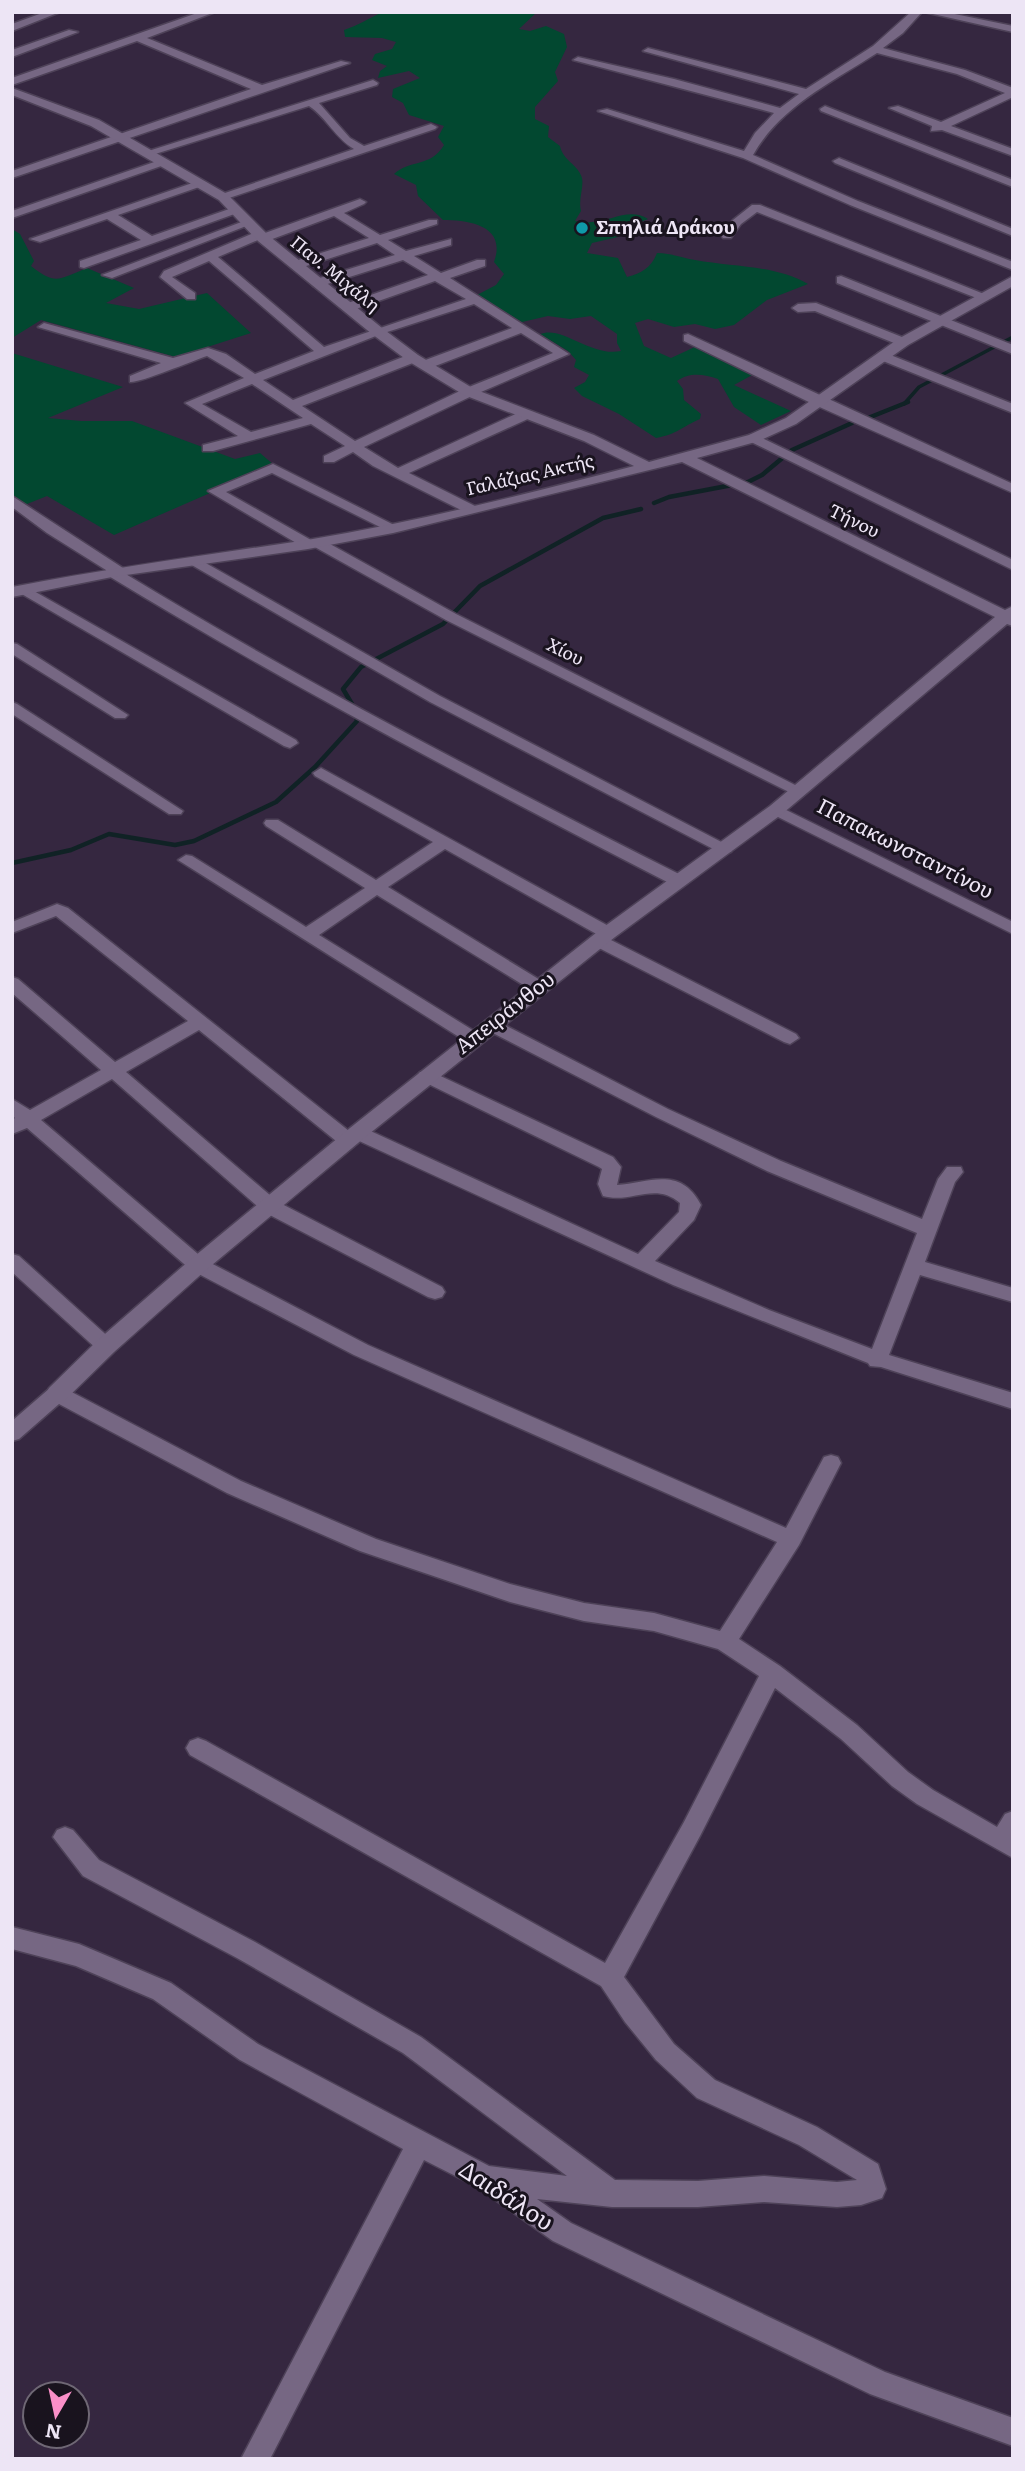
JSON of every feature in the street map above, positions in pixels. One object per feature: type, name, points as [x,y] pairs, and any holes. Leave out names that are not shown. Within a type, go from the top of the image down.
[{"type":"street","points":[[12,28],[55,12]]},
{"type":"street","points":[[12,82],[211,12]]},
{"type":"street","points":[[747,156],[755,139],[782,112],[876,49],[918,12]]},
{"type":"street","points":[[929,12],[1013,29]]},
{"type":"street","points":[[12,54],[73,32]]},
{"type":"street","points":[[138,38],[261,89]]},
{"type":"street","points":[[876,49],[961,72],[1013,93]]},
{"type":"street","points":[[648,51],[808,93]]},
{"type":"street","points":[[578,60],[670,81],[782,112]]},
{"type":"street","points":[[12,175],[261,89],[345,63]]},
{"type":"street","points":[[148,153],[373,83]]},
{"type":"street","name":"Παν. Μιχάλη","points":[[12,91],[90,121],[223,197],[262,237],[377,331],[413,358],[469,392],[590,438],[646,466]]},
{"type":"street","points":[[909,143],[1013,93]]},
{"type":"street","points":[[310,102],[322,110],[346,140],[361,149]]},
{"type":"street","points":[[894,108],[1013,153]]},
{"type":"street","points":[[825,110],[1011,182]]},
{"type":"street","points":[[603,111],[747,156],[854,203],[1013,266]]},
{"type":"street","points":[[223,197],[431,127]]},
{"type":"street","points":[[839,161],[1013,233]]},
{"type":"street","points":[[12,215],[163,162]]},
{"type":"street","points":[[36,239],[201,183]]},
{"type":"street","points":[[191,296],[166,277],[210,256],[360,202]]},
{"type":"street","points":[[727,235],[737,222],[756,207],[983,296]]},
{"type":"street","points":[[84,264],[236,210]]},
{"type":"street","points":[[329,459],[469,392],[563,354],[335,212]]},
{"type":"street","points":[[109,215],[150,240]]},
{"type":"street","points":[[108,275],[248,222]]},
{"type":"street","points":[[296,265],[433,222]]},
{"type":"street","points":[[317,283],[447,242]]},
{"type":"street","points":[[210,256],[322,352]]},
{"type":"street","points":[[349,307],[481,263]]},
{"type":"street","name":"Γαλάζιας Ακτής","points":[[19,591],[115,572],[312,543],[393,528],[686,458],[754,438],[791,421],[904,342],[1013,280]]},
{"type":"street","points":[[841,281],[1013,350]]},
{"type":"street","points":[[250,437],[192,402],[377,331],[474,300]]},
{"type":"street","points":[[798,308],[816,307],[904,342]]},
{"type":"street","points":[[44,327],[173,362]]},
{"type":"street","points":[[425,365],[520,329]]},
{"type":"street","points":[[688,338],[820,402],[1013,489]]},
{"type":"street","points":[[135,379],[173,362],[208,352],[221,357],[294,404],[352,446],[398,473],[470,509]]},
{"type":"street","points":[[883,356],[1013,409]]},
{"type":"street","points":[[294,404],[413,358]]},
{"type":"street","points":[[398,473],[526,415]]},
{"type":"street","points":[[208,449],[314,419]]},
{"type":"street","points":[[754,438],[1013,566]]},
{"type":"street","name":"Τήνου","points":[[686,458],[1010,617]]},
{"type":"street","name":"Χίου","points":[[393,528],[274,468],[215,491],[451,617],[799,792]]},
{"type":"street","points":[[12,500],[52,530],[210,634],[679,881]]},
{"type":"street","points":[[195,561],[435,699],[724,848]]},
{"type":"street","points":[[19,591],[290,743]]},
{"type":"street","name":"Απειράνθου","points":[[12,1433],[198,1265],[271,1208],[426,1076],[603,937],[799,792],[919,687],[1010,617]]},
{"type":"street","points":[[12,647],[120,715]]},
{"type":"street","points":[[12,707],[175,811]]},
{"type":"street","points":[[321,773],[445,841],[603,937],[790,1038]]},
{"type":"street","name":"Παπακωνσταντίνου","points":[[776,810],[1013,929]]},
{"type":"street","points":[[272,823],[539,987]]},
{"type":"street","points":[[308,934],[445,841]]},
{"type":"street","points":[[186,860],[474,1038]]},
{"type":"street","points":[[12,928],[57,909],[352,1137],[877,1361],[1013,1401]]},
{"type":"street","points":[[12,983],[271,1208],[435,1292]]},
{"type":"street","points":[[20,1124],[202,1021]]},
{"type":"street","points":[[491,1025],[662,1113],[775,1166],[929,1230]]},
{"type":"street","points":[[426,1076],[606,1161],[612,1167],[607,1184],[610,1191],[620,1193],[656,1183],[672,1188],[688,1198],[691,1205],[687,1215],[643,1261]]},
{"type":"street","points":[[12,1105],[20,1124],[198,1265],[361,1350],[791,1539]]},
{"type":"street","points":[[877,1361],[947,1179],[954,1172]]},
{"type":"street","points":[[12,1261],[106,1346]]},
{"type":"street","points":[[913,1266],[1013,1295]]},
{"type":"street","points":[[57,1394],[234,1487],[368,1545],[510,1593],[584,1612],[654,1622],[725,1642],[772,1673],[849,1732],[908,1786],[1009,1837]]},
{"type":"street","points":[[725,1642],[791,1539],[831,1462]]},
{"type":"street","points":[[610,1978],[692,1829],[772,1673]]},
{"type":"street","points":[[198,1748],[610,1978],[634,2014],[665,2052],[706,2089],[808,2136],[869,2173],[873,2189],[858,2195],[770,2188],[698,2194],[612,2194],[561,2191],[486,2178]]},
{"type":"street","points":[[65,1838],[91,1867],[246,1950],[412,2045],[612,2194]]},
{"type":"street","name":"Δαιδάλου","points":[[12,1938],[79,1955],[162,1991],[249,2052],[486,2178],[562,2232],[880,2384],[1013,2432]]},
{"type":"street","points":[[255,2459],[418,2144]]},
{"type":"green space","points":[[383,12],[537,12],[519,29],[530,31],[546,26],[564,34],[567,47],[555,72],[558,81],[535,107],[535,119],[549,126],[548,137],[560,146],[582,178],[581,211],[575,221],[599,221],[627,214],[648,219],[628,227],[618,237],[592,243],[587,253],[618,258],[627,277],[645,269],[657,253],[768,270],[808,284],[767,300],[734,325],[715,329],[695,324],[674,327],[648,319],[635,323],[644,346],[671,358],[697,346],[754,374],[734,385],[791,411],[761,425],[734,407],[718,379],[692,375],[677,381],[683,389],[684,400],[701,414],[700,419],[656,438],[619,414],[582,396],[574,388],[585,382],[589,375],[574,367],[576,360],[568,351],[540,334],[558,334],[610,352],[621,351],[617,334],[591,316],[570,319],[548,316],[522,322],[477,295],[496,285],[504,274],[494,262],[497,250],[491,233],[464,221],[443,220],[418,196],[416,185],[394,174],[400,169],[433,157],[444,145],[438,137],[444,126],[409,115],[403,103],[392,97],[393,89],[420,78],[409,71],[378,78],[380,71],[387,66],[372,60],[375,54],[392,49],[396,42],[382,38],[345,37],[344,30]]},
{"type":"green space","points":[[12,229],[20,234],[34,261],[31,266],[46,276],[58,279],[87,268],[134,288],[106,303],[139,309],[207,293],[251,333],[176,357],[41,320],[12,338]]},
{"type":"green space","points":[[12,353],[123,387],[48,418],[132,421],[235,459],[260,453],[274,465],[114,535],[47,496],[12,510]]},
{"type":"waterway","points":[[905,403],[919,387],[1013,337]]},
{"type":"waterway","points":[[868,418],[905,403]]},
{"type":"waterway","points":[[654,503],[669,497],[748,482],[762,475],[792,450],[852,423]]},
{"type":"waterway","points":[[12,863],[71,850],[109,834],[175,845],[194,841],[276,802],[315,767],[357,721],[355,709],[343,689],[361,667],[443,624],[480,586],[603,518],[641,509]]},
{"type":"place","name":"Σπηλιά Δράκου","points":[[582,228]]}]
